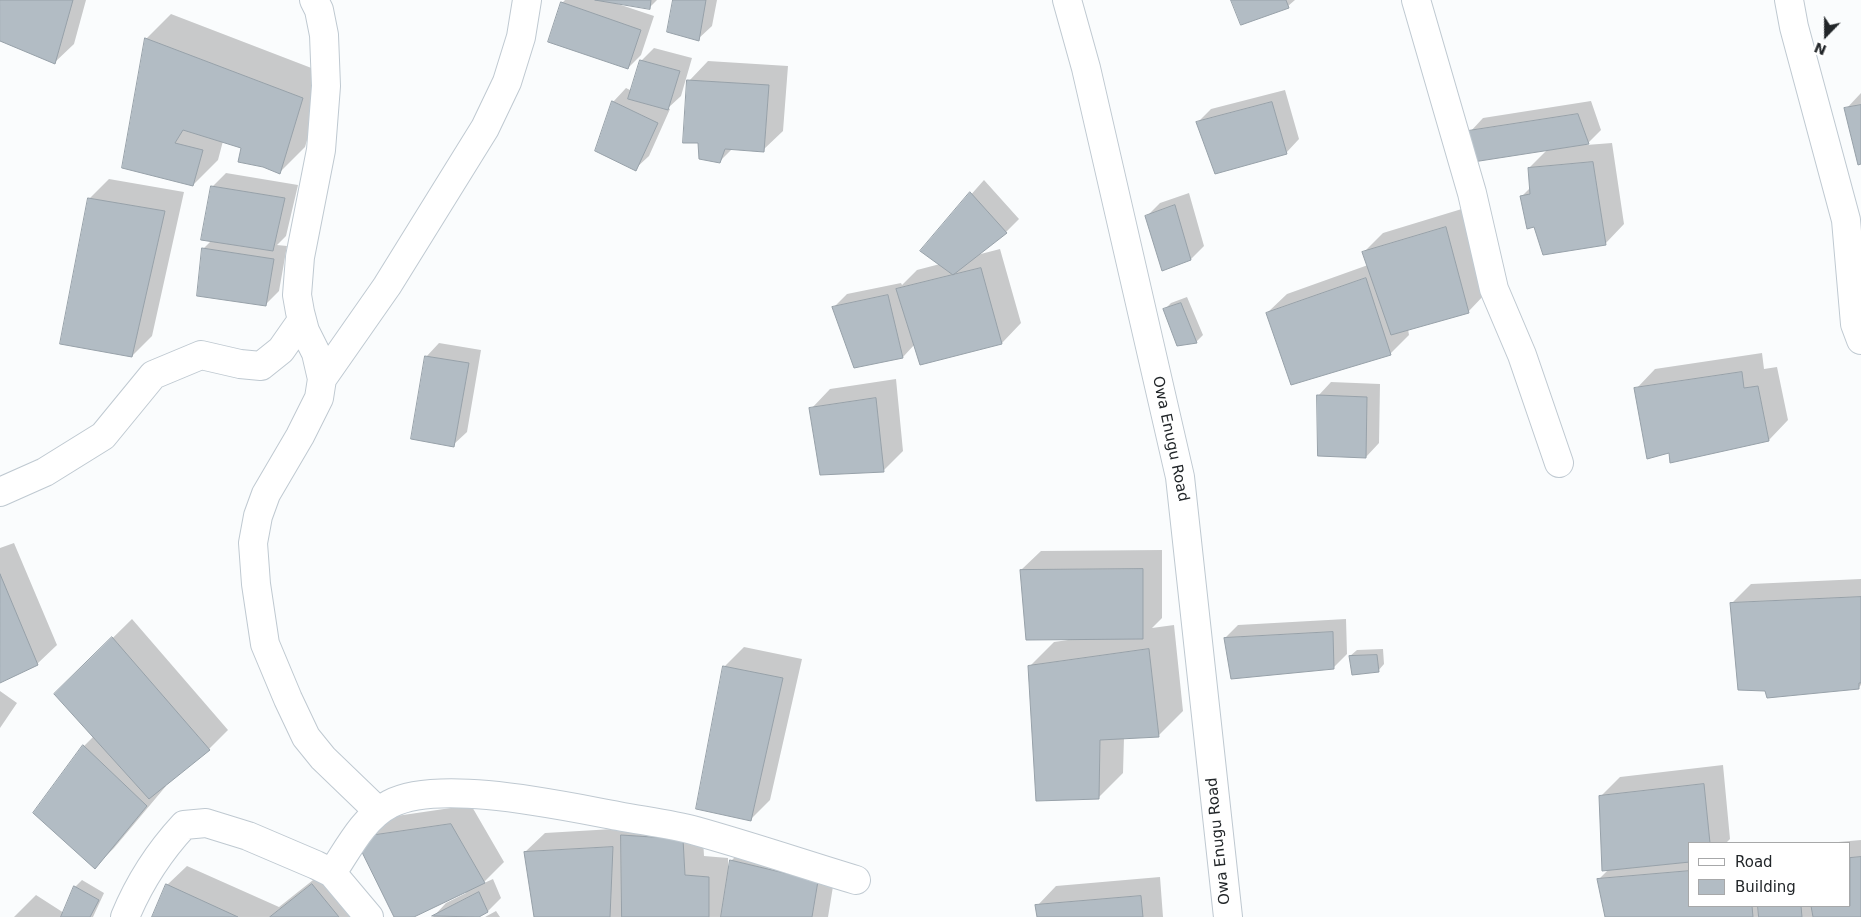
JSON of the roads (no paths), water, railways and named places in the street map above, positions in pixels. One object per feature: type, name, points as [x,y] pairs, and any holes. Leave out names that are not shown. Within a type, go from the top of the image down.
[{"type":"street","points":[[314,0],[319,10],[324,35],[326,86],[321,150],[300,257],[297,295],[302,320],[316,353],[322,379],[319,398],[300,436],[266,494],[258,516],[253,543],[256,584],[264,644],[306,737],[322,758],[378,810]]},
{"type":"street","points":[[322,379],[386,286],[485,128],[507,82],[521,37],[527,0]]},
{"type":"street","name":"Owa Enugu Road","points":[[1067,0],[1088,77],[1180,477],[1228,917]]},
{"type":"street","points":[[1416,0],[1472,194],[1494,289],[1522,355],[1559,463]]},
{"type":"street","points":[[1789,0],[1794,27],[1846,220],[1855,324],[1861,340]]},
{"type":"street","points":[[0,492],[44,472],[103,436],[153,375],[201,355],[240,364],[261,366],[280,350],[302,320]]},
{"type":"street","points":[[332,873],[355,838],[378,810],[392,802],[423,793],[467,793],[578,808],[695,831],[856,880]]},
{"type":"street","points":[[125,917],[132,900],[165,846],[184,825],[206,823],[248,836],[332,873],[369,917]]}]
